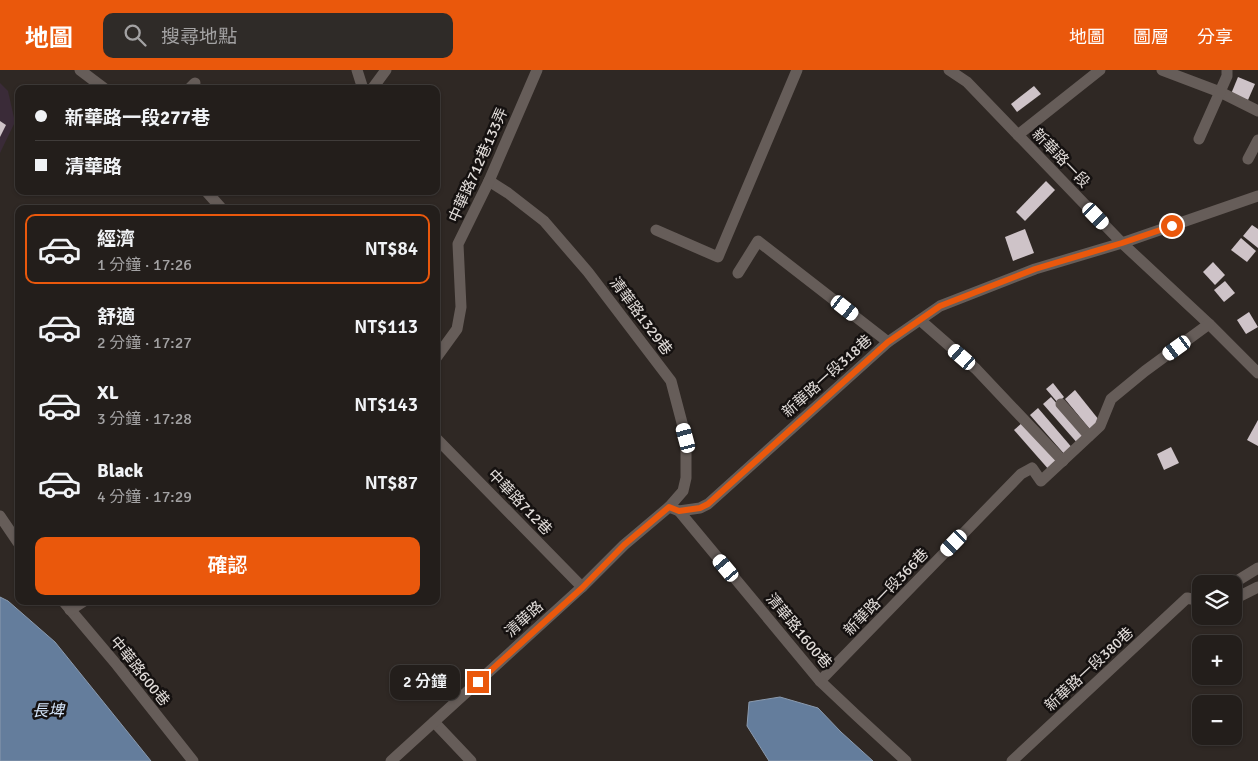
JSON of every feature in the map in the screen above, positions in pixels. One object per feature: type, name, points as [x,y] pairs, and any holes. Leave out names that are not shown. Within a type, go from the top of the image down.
[{"type":"street","points":[[80,70],[100,85]]},
{"type":"street","points":[[358,70],[362,85]]},
{"type":"street","points":[[375,85],[386,70]]},
{"type":"street","name":"中華路712巷133弄","points":[[440,352],[457,329],[461,307],[458,244],[489,181],[537,70]]},
{"type":"street","points":[[656,230],[718,256],[797,70]]},
{"type":"street","name":"新華路一段","points":[[949,70],[968,82],[1122,243],[1209,324],[1258,373]]},
{"type":"street","points":[[1018,135],[1100,70]]},
{"type":"street","points":[[1162,70],[1220,92],[1258,111]]},
{"type":"street","points":[[1199,139],[1227,76],[1227,70]]},
{"type":"street","points":[[1248,159],[1258,140]]},
{"type":"street","name":"清華路1329巷","points":[[489,181],[544,221],[588,272],[671,381],[686,438],[686,478],[683,491],[674,509]]},
{"type":"street","points":[[210,195],[218,205]]},
{"type":"street","name":"新華路一段318巷","points":[[674,509],[700,508],[708,504],[888,342],[940,306],[1035,269],[1122,243],[1258,197]]},
{"type":"street","points":[[738,273],[758,241],[888,342]]},
{"type":"street","points":[[920,320],[976,369],[1063,461]]},
{"type":"street","name":"新華路一段366巷","points":[[820,681],[1021,474],[1032,468],[1041,481],[1100,426],[1111,399],[1145,371],[1209,324]]},
{"type":"street","points":[[1061,404],[1089,436]]},
{"type":"street","name":"中華路712巷","points":[[440,442],[582,588]]},
{"type":"street","name":"清華路","points":[[392,761],[582,588],[624,545],[674,509]]},
{"type":"street","name":"清華路1600巷","points":[[674,509],[820,681],[906,761]]},
{"type":"street","points":[[0,516],[15,538]]},
{"type":"street","points":[[1242,578],[1258,568]]},
{"type":"street","points":[[1242,595],[1258,587]]},
{"type":"street","name":"新華路一段380巷","points":[[1012,761],[1192,596]]},
{"type":"street","points":[[1188,598],[1192,599]]},
{"type":"street","name":"中華路600巷","points":[[67,606],[193,761]]},
{"type":"street","points":[[434,722],[471,761]]},
{"type":"shaded area","points":[[0,83],[8,91],[15,122],[0,153]]},
{"type":"water","name":"長埤","points":[[0,597],[8,601],[55,642],[151,761],[0,761]]},
{"type":"water","points":[[780,697],[818,708],[873,761],[769,761],[747,726],[749,702]]},
{"type":"building","points":[[1238,77],[1255,84],[1248,100],[1231,94]]},
{"type":"building","points":[[1034,86],[1041,94],[1017,112],[1011,104]]},
{"type":"building","points":[[0,121],[6,125],[0,137]]},
{"type":"building","points":[[1046,181],[1055,190],[1025,221],[1016,212]]},
{"type":"building","points":[[1252,225],[1258,229],[1258,248],[1243,236]]},
{"type":"building","points":[[1025,229],[1034,253],[1013,261],[1005,237]]},
{"type":"building","points":[[1241,238],[1256,251],[1247,262],[1231,250]]},
{"type":"building","points":[[1213,262],[1225,275],[1215,285],[1203,272]]},
{"type":"building","points":[[1225,281],[1235,293],[1224,302],[1214,290]]},
{"type":"building","points":[[1249,312],[1258,327],[1246,334],[1237,320]]},
{"type":"building","points":[[1053,383],[1064,397],[1058,403],[1046,389]]},
{"type":"building","points":[[1075,390],[1103,425],[1093,433],[1065,399]]},
{"type":"building","points":[[1051,397],[1087,438],[1079,445],[1043,404]]},
{"type":"building","points":[[1038,408],[1074,450],[1066,456],[1030,415]]},
{"type":"building","points":[[1258,420],[1258,446],[1247,440]]},
{"type":"building","points":[[1023,422],[1059,463],[1050,471],[1014,430]]},
{"type":"building","points":[[1171,447],[1179,463],[1164,470],[1157,454]]},
{"type":"route","points":[[478,682],[582,588],[624,545],[669,507],[679,511],[700,508],[708,504],[888,342],[940,306],[1035,269],[1172,226]]}]
